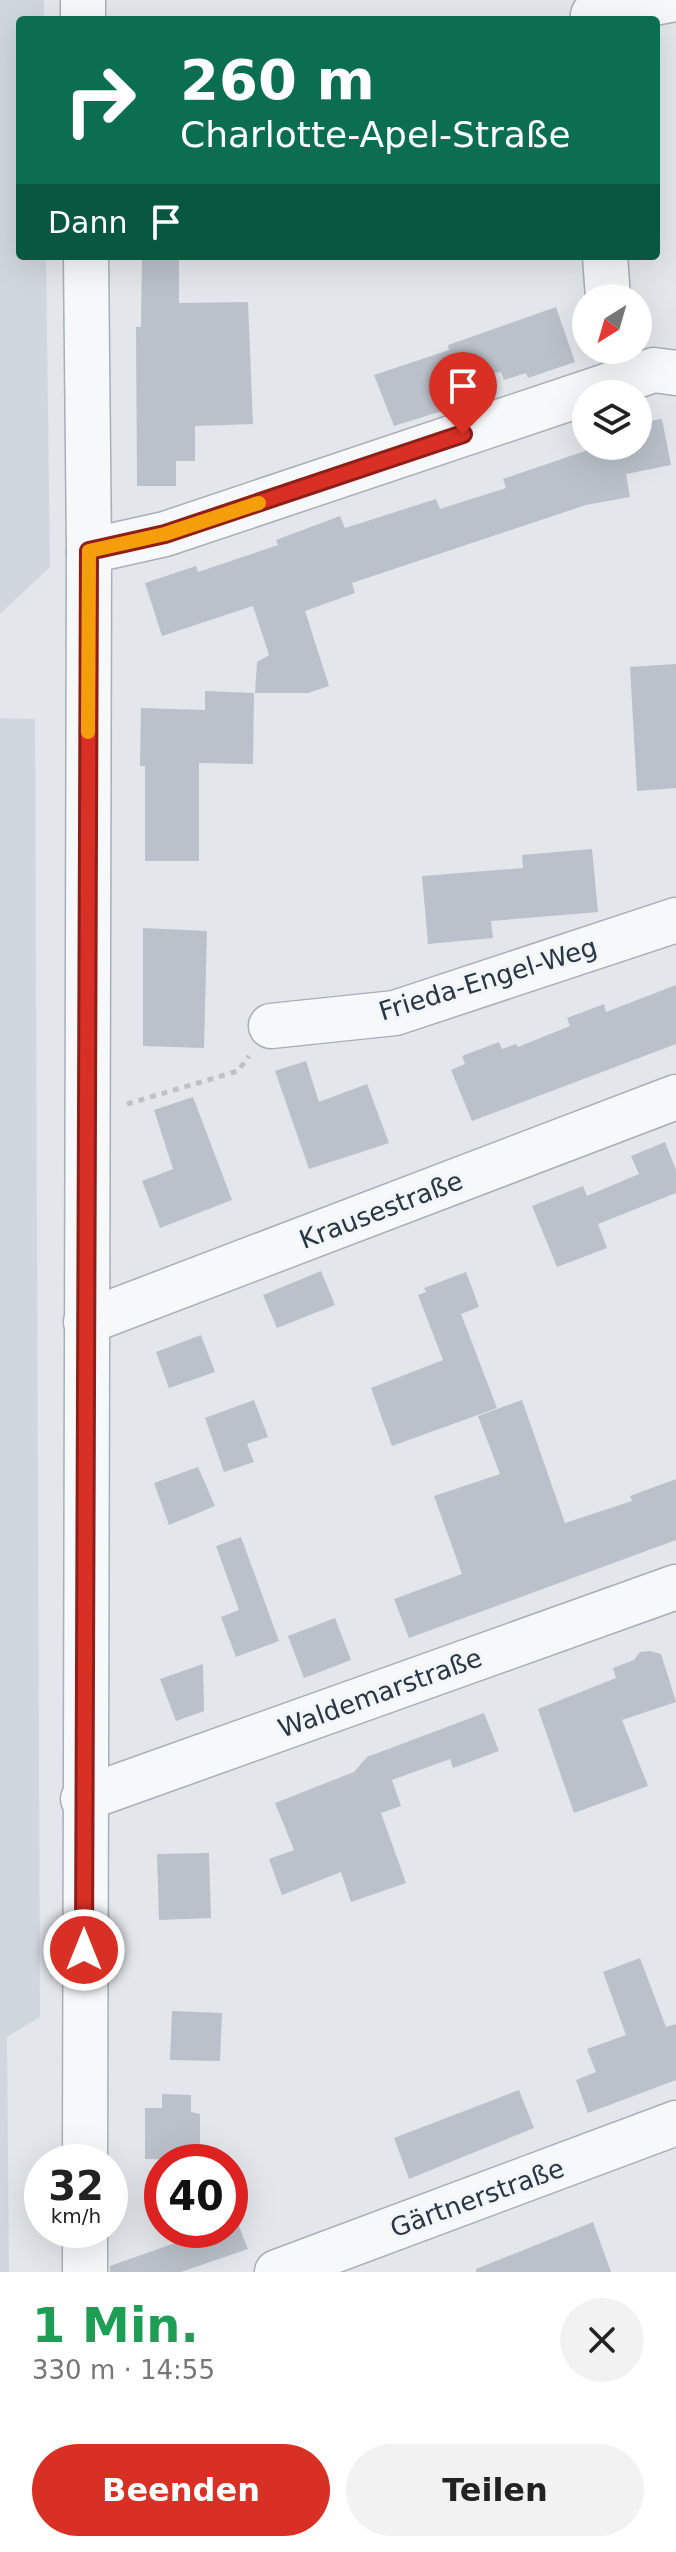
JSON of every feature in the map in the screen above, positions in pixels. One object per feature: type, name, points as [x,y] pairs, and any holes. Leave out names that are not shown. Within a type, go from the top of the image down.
[{"type":"street","points":[[593,12],[670,0]]},
{"type":"street","points":[[85,2144],[83,1799],[89,551],[86,260]]},
{"type":"street","points":[[605,260],[607,284]]},
{"type":"street","points":[[89,551],[165,534],[611,367],[676,373]]},
{"type":"street","name":"Frieda-Engel-Weg","points":[[271,1026],[395,1013],[676,920]]},
{"type":"street","name":"Krausestraße","points":[[86,1322],[676,1097]]},
{"type":"street","name":"Waldemarstraße","points":[[83,1799],[676,1587]]},
{"type":"street","name":"Gärtnerstraße","points":[[277,2272],[676,2123]]},
{"type":"street","points":[[85,2248],[85,2272]]},
{"type":"path","points":[[86,1116],[238,1071],[271,1026]]},
{"type":"shaded area","points":[[0,0],[44,0],[44,16],[16,16],[16,260],[46,260],[50,567],[0,614]]},
{"type":"shaded area","points":[[0,718],[35,719],[40,2017],[7,2037],[9,2272],[0,2272]]},
{"type":"building","points":[[142,260],[179,260],[179,303],[248,302],[253,424],[195,426],[195,461],[176,461],[176,486],[137,486],[136,327],[141,327]]},
{"type":"building","points":[[556,307],[572,353],[572,363],[528,378],[526,373],[504,380],[501,372],[435,381],[445,410],[394,426],[374,375],[449,350],[448,345]]},
{"type":"building","points":[[662,419],[671,465],[626,474],[630,497],[586,505],[352,583],[355,593],[305,611],[329,686],[308,693],[255,693],[257,662],[269,655],[253,606],[162,636],[145,583],[196,566],[198,572],[278,545],[276,540],[340,516],[345,528],[436,499],[440,509],[506,488],[503,479],[572,455],[572,460],[652,460],[652,421]]},
{"type":"building","points":[[676,664],[676,788],[637,791],[630,667]]},
{"type":"building","points":[[205,691],[254,693],[253,764],[199,763],[199,861],[145,861],[145,766],[140,766],[141,708],[205,710]]},
{"type":"building","points":[[592,849],[598,912],[491,921],[493,938],[428,944],[422,876],[523,868],[522,855]]},
{"type":"building","points":[[143,928],[207,931],[204,1048],[143,1046]]},
{"type":"building","points":[[676,985],[676,1044],[472,1121],[451,1070],[465,1064],[462,1056],[499,1042],[502,1049],[516,1044],[518,1047],[570,1026],[567,1018],[604,1004],[606,1012]]},
{"type":"building","points":[[306,1061],[319,1102],[367,1084],[389,1143],[309,1169],[275,1071]]},
{"type":"building","points":[[193,1097],[232,1200],[160,1228],[142,1181],[173,1169],[154,1110]]},
{"type":"building","points":[[665,1142],[676,1170],[676,1193],[598,1224],[607,1248],[557,1267],[532,1206],[583,1186],[587,1196],[639,1174],[631,1156]]},
{"type":"building","points":[[321,1271],[335,1305],[277,1328],[263,1295]]},
{"type":"building","points":[[466,1272],[479,1307],[461,1314],[497,1408],[392,1446],[371,1388],[443,1360],[418,1295],[426,1292],[424,1288]]},
{"type":"building","points":[[201,1335],[215,1372],[169,1388],[156,1352]]},
{"type":"building","points":[[254,1400],[268,1437],[247,1444],[254,1462],[224,1472],[205,1418]]},
{"type":"building","points":[[522,1400],[565,1523],[632,1501],[630,1496],[676,1479],[676,1540],[409,1638],[394,1599],[462,1574],[434,1496],[500,1474],[478,1416]]},
{"type":"building","points":[[198,1467],[215,1506],[169,1525],[154,1483]]},
{"type":"building","points":[[241,1537],[279,1641],[236,1657],[221,1617],[239,1610],[216,1546]]},
{"type":"building","points":[[335,1618],[351,1660],[304,1678],[288,1636]]},
{"type":"building","points":[[640,1652],[661,1654],[676,1702],[622,1720],[648,1786],[574,1813],[538,1709],[616,1678],[613,1668],[634,1660]]},
{"type":"building","points":[[203,1664],[204,1711],[176,1721],[160,1679]]},
{"type":"building","points":[[484,1713],[499,1751],[453,1768],[450,1759],[392,1780],[401,1806],[381,1813],[406,1883],[351,1902],[341,1872],[282,1895],[269,1859],[294,1850],[275,1803],[354,1772],[367,1757]]},
{"type":"building","points":[[209,1853],[211,1918],[159,1920],[157,1854]]},
{"type":"building","points":[[640,1958],[666,2027],[676,2024],[676,2080],[588,2113],[576,2080],[596,2072],[587,2049],[626,2035],[603,1972]]},
{"type":"building","points":[[172,2011],[222,2013],[220,2061],[170,2060]]},
{"type":"building","points":[[519,2090],[534,2128],[409,2179],[394,2138]]},
{"type":"building","points":[[162,2094],[191,2095],[191,2112],[200,2114],[200,2144],[145,2144],[145,2108],[162,2108]]},
{"type":"building","points":[[593,2222],[611,2272],[476,2272],[476,2269]]},
{"type":"building","points":[[161,2248],[248,2249],[181,2272],[110,2272],[110,2266]]},
{"type":"slow traffic","points":[[88,732],[89,551],[165,534],[259,503]]},
{"type":"route","points":[[84,1950],[89,551],[165,534],[463,434]]}]
